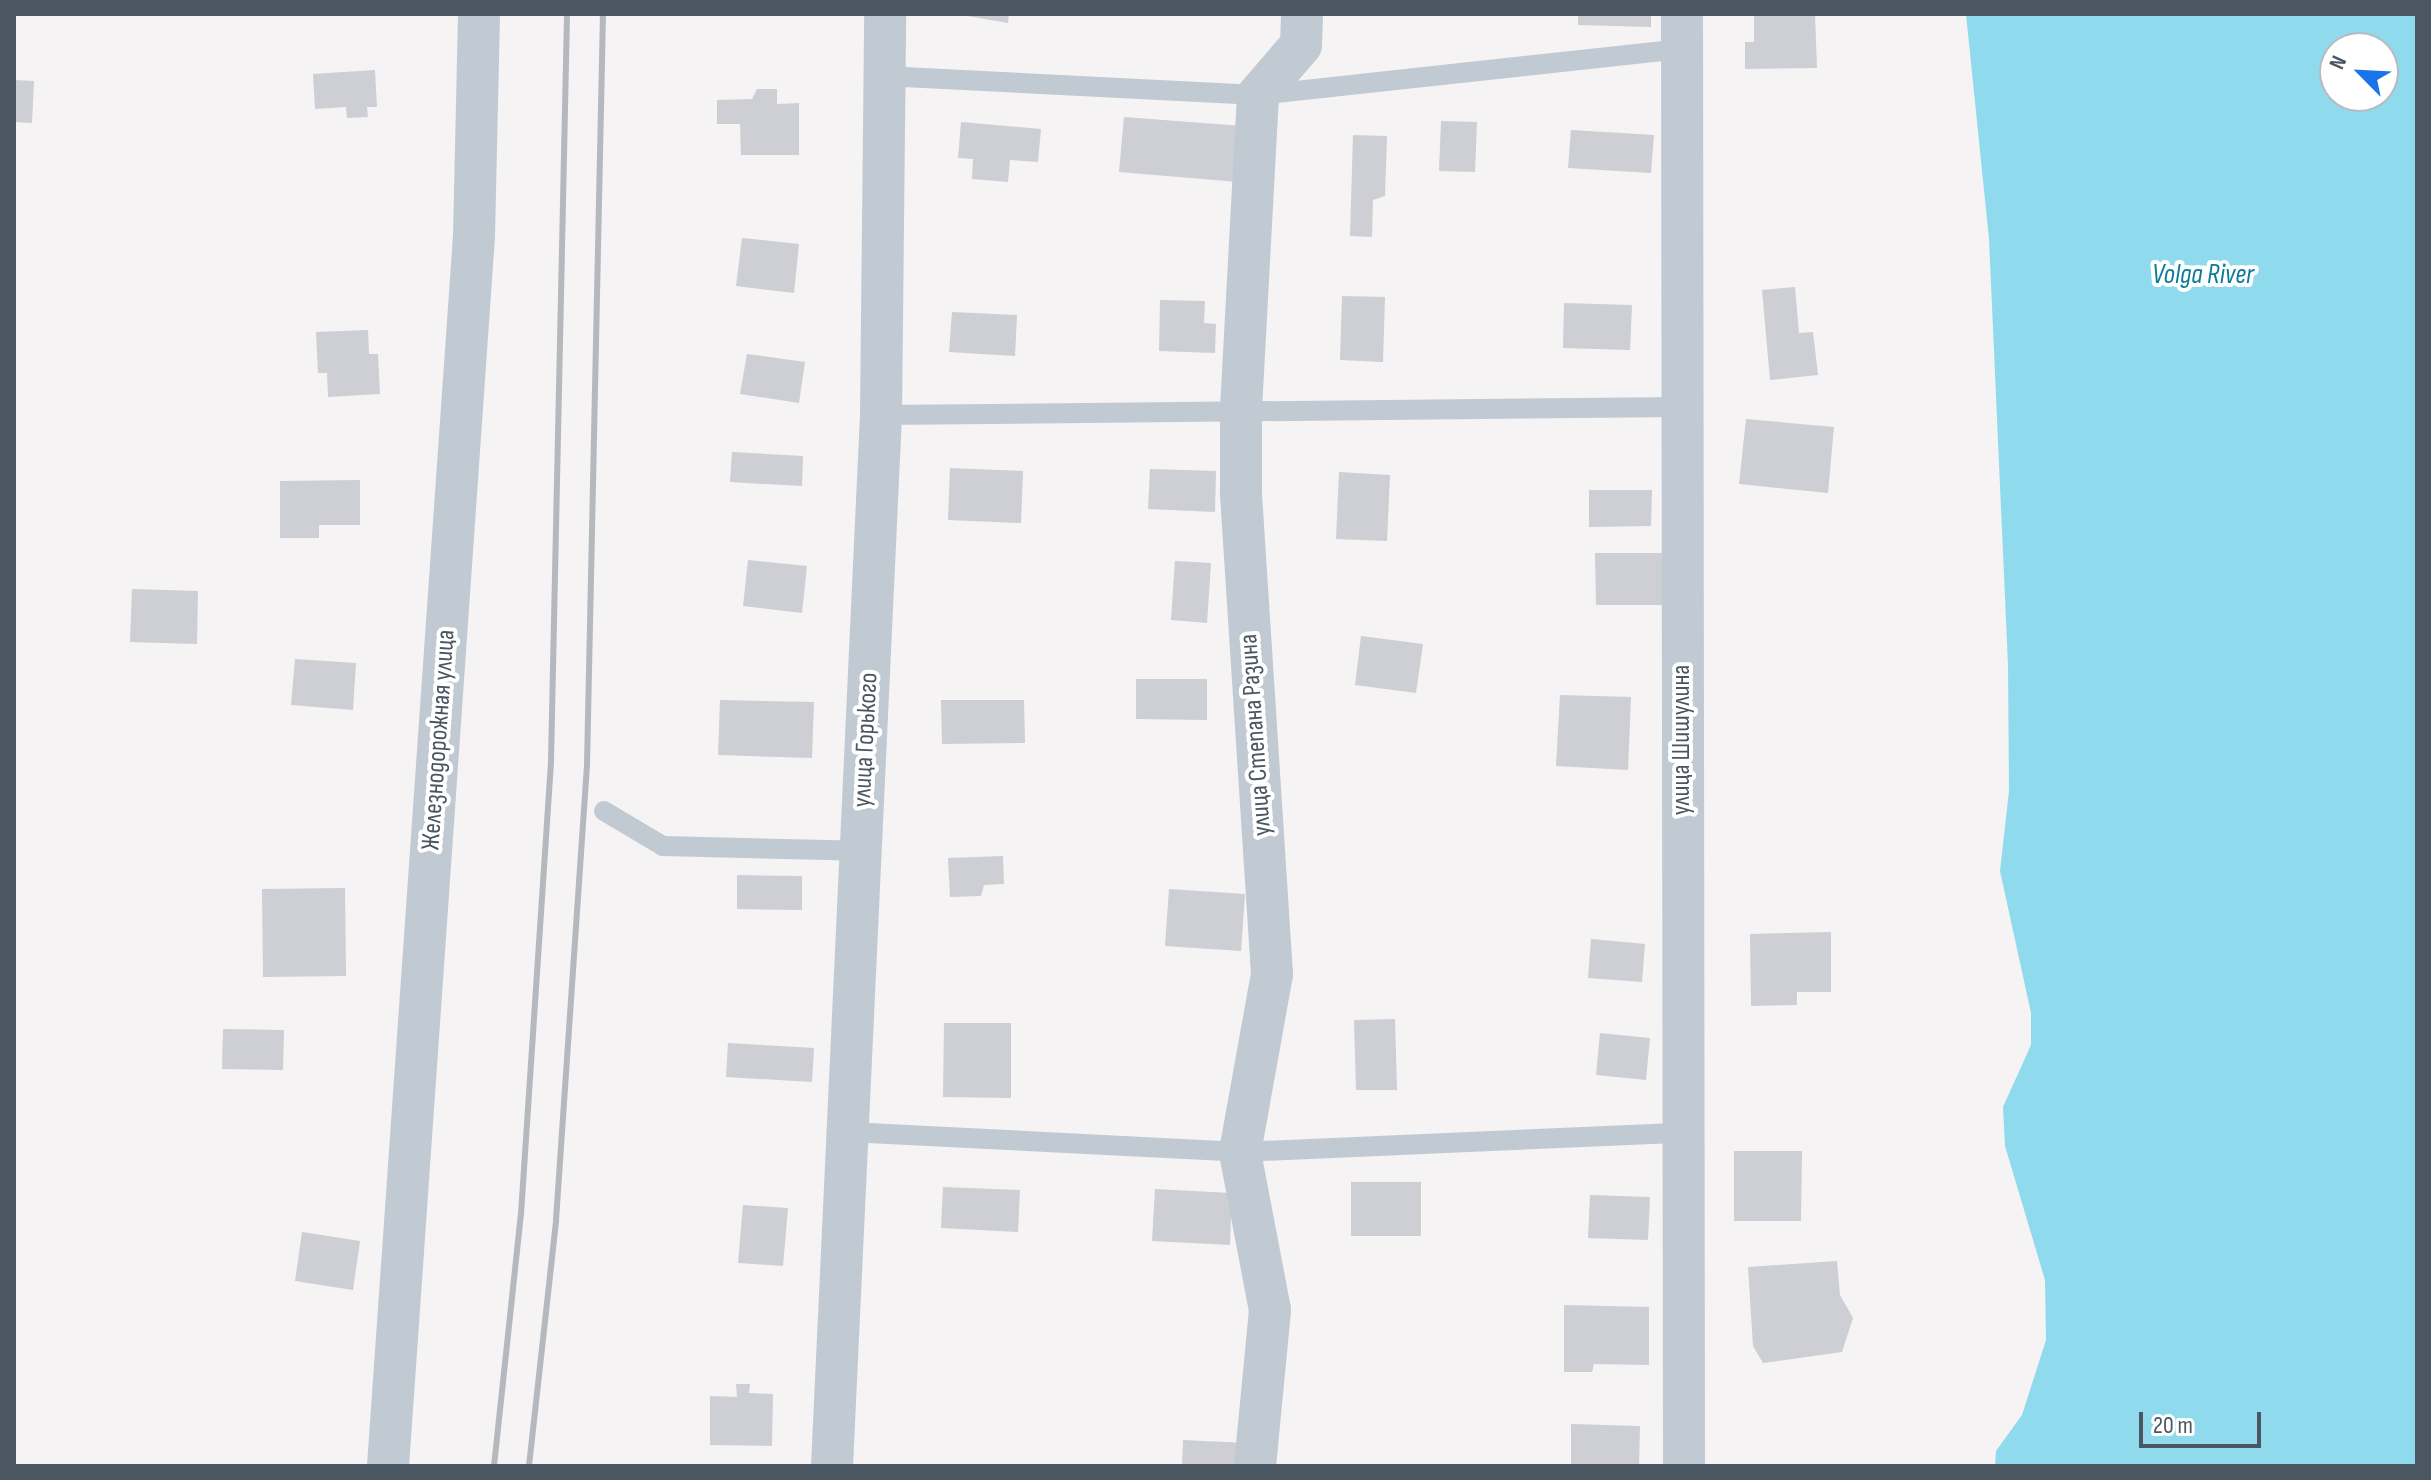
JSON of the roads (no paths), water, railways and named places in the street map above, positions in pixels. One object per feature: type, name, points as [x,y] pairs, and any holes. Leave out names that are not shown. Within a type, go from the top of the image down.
[{"type":"street","name":"Железнодорожная улица","points":[[388,1466],[474,236],[479,14]]},
{"type":"street","name":"улица Горького","points":[[832,1466],[881,415],[885,14]]},
{"type":"street","points":[[1258,95],[1301,45],[1302,14]]},
{"type":"street","name":"улица Шишулина","points":[[1682,31],[1684,1466]]},
{"type":"street","name":"улица Степана Разина","points":[[1255,1466],[1270,1310],[1240,1152],[1272,974],[1241,492],[1241,409],[1258,95]]},
{"type":"lane","points":[[884,76],[1258,95],[1682,31]]},
{"type":"lane","points":[[881,415],[1241,409],[1683,407]]},
{"type":"lane","points":[[604,811],[663,846],[861,851]]},
{"type":"lane","points":[[848,1132],[1240,1152],[1682,1133]]},
{"type":"water","name":"Volga River","points":[[1966,14],[2417,14],[2417,1466],[1995,1466],[1996,1451],[2022,1415],[2046,1340],[2045,1280],[2005,1146],[2003,1107],[2031,1045],[2031,1013],[2000,871],[2009,791],[2008,665],[1989,239]]},
{"type":"railway","points":[[494,1466],[521,1214],[551,761],[567,14]]},
{"type":"railway","points":[[529,1466],[556,1220],[587,765],[603,14]]}]
